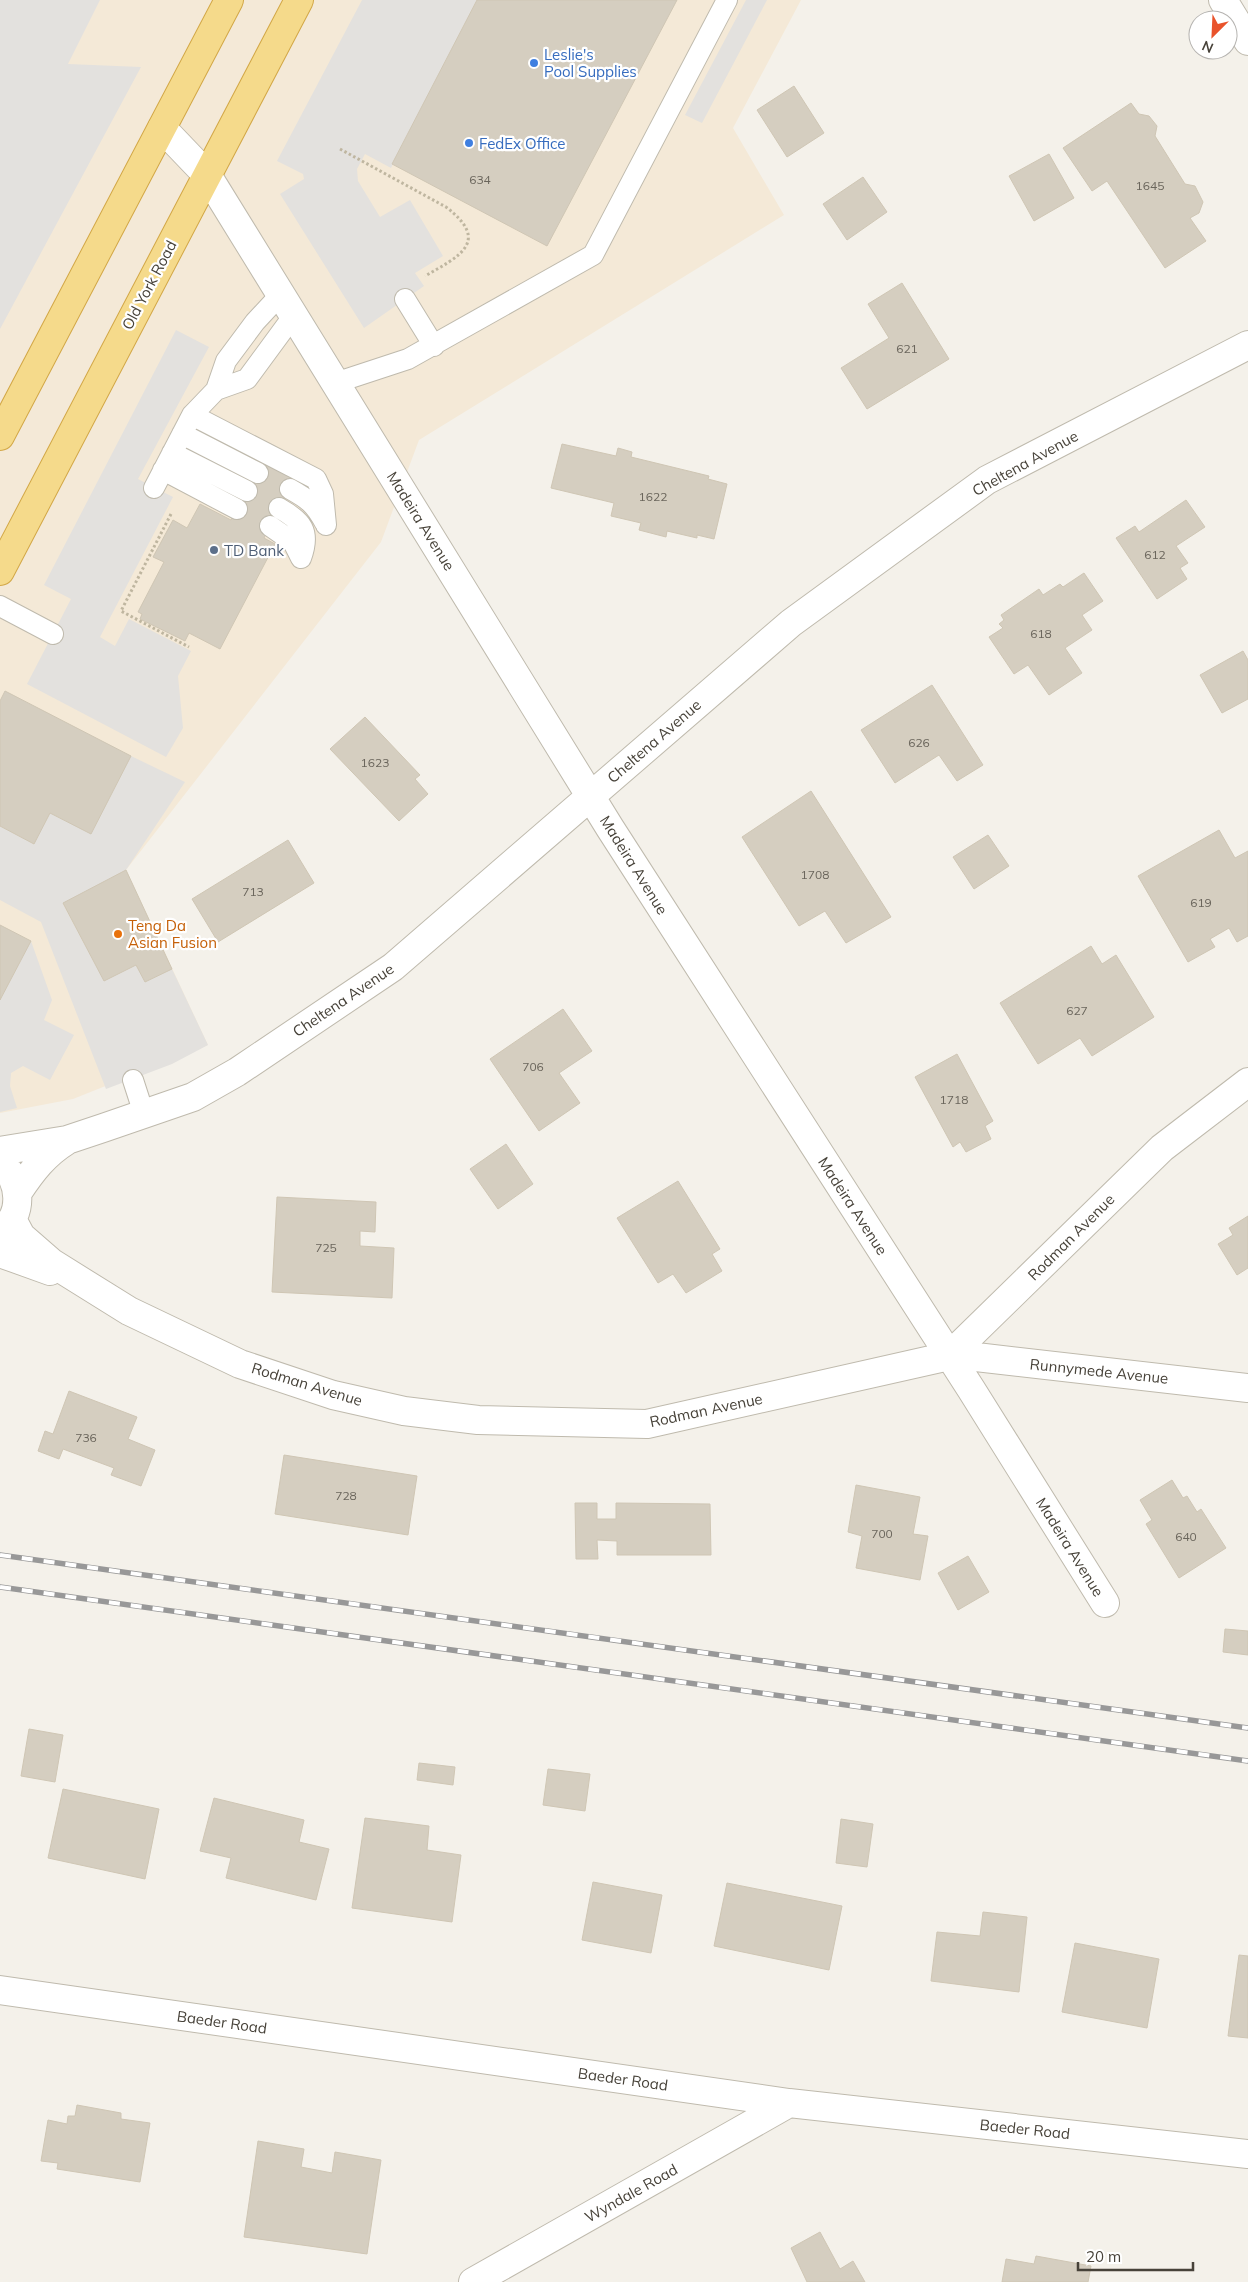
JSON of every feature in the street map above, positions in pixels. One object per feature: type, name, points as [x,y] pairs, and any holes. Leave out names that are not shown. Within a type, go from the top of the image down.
[{"type":"highway","points":[[0,436],[229,0]]},
{"type":"highway","name":"Old York Road","points":[[0,571],[299,0]]},
{"type":"street","points":[[1223,0],[1248,41]]},
{"type":"street","name":"Madeira Avenue","points":[[162,128],[207,175],[590,796],[1105,1603]]},
{"type":"street","name":"Cheltena Avenue","points":[[3,1158],[67,1140],[193,1097],[237,1072],[393,967],[790,623],[988,480],[1248,345]]},
{"type":"street","name":"Rodman Avenue","points":[[6,1225],[80,1282],[129,1311],[240,1364],[333,1395],[404,1411],[478,1420],[647,1424],[949,1356],[1162,1148],[1248,1082]]},
{"type":"street","name":"Cheltena Avenue","points":[[18,1192],[33,1170],[50,1151],[67,1140]]},
{"type":"street","points":[[3,1158],[18,1192],[17,1205],[6,1225]]},
{"type":"street","name":"Rodman Avenue","points":[[0,1253],[80,1282]]},
{"type":"street","name":"Runnymede Avenue","points":[[949,1356],[986,1358],[1248,1388]]},
{"type":"street","name":"Baeder Road","points":[[0,1990],[789,2103],[1248,2154]]},
{"type":"street","name":"Wyndale Road","points":[[473,2282],[789,2103]]},
{"type":"lane","points":[[335,383],[408,359],[593,255],[727,0]]},
{"type":"lane","points":[[406,299],[434,346]]},
{"type":"lane","points":[[163,470],[192,415],[216,390],[226,361],[255,322],[287,305]]},
{"type":"lane","points":[[216,390],[247,379],[287,305]]},
{"type":"lane","points":[[192,415],[316,478],[323,494],[326,525],[316,507],[306,498],[290,489]]},
{"type":"lane","points":[[182,434],[258,473]]},
{"type":"lane","points":[[163,470],[247,491]]},
{"type":"lane","points":[[163,470],[237,509]]},
{"type":"lane","points":[[270,526],[293,542],[301,558],[306,545],[305,532],[297,518],[279,508]]},
{"type":"lane","points":[[0,606],[53,634]]},
{"type":"lane","points":[[133,1080],[144,1114]]},
{"type":"path","points":[[340,149],[446,207],[459,217],[467,230],[467,244],[459,256],[418,281]]},
{"type":"path","points":[[176,505],[121,611],[189,647]]},
{"type":"shaded area","points":[[0,0],[801,0],[733,128],[784,215],[419,440],[381,542],[126,870],[208,1045],[73,1099],[0,1113]]},
{"type":"shaded area","points":[[0,0],[100,0],[68,64],[141,67],[0,329]]},
{"type":"shaded area","points":[[362,0],[477,0],[391,168],[365,154],[357,169],[358,181],[380,217],[410,200],[443,256],[415,273],[424,286],[364,328],[280,194],[304,179],[303,174],[277,161]]},
{"type":"shaded area","points":[[746,0],[767,0],[702,123],[685,115]]},
{"type":"shaded area","points":[[176,330],[209,347],[138,479],[173,497],[100,637],[115,646],[129,619],[191,651],[178,676],[183,728],[166,757],[27,684],[71,599],[44,585]]},
{"type":"shaded area","points":[[131,756],[185,782],[126,870],[63,904],[104,981],[136,965],[145,982],[172,969],[208,1045],[172,1064],[106,1089],[41,922],[0,900],[0,826],[34,844],[50,813],[91,833]]},
{"type":"shaded area","points":[[31,941],[52,1000],[44,1020],[74,1035],[50,1080],[23,1066],[11,1073],[10,1086],[17,1108],[0,1112],[0,1000]]},
{"type":"building","points":[[477,0],[677,0],[547,246],[392,164]]},
{"type":"building","points":[[794,86],[824,133],[787,157],[757,110]]},
{"type":"building","points":[[1131,103],[1139,114],[1149,116],[1157,126],[1155,136],[1185,184],[1195,186],[1203,202],[1199,213],[1190,218],[1206,241],[1165,268],[1107,181],[1092,191],[1063,148]]},
{"type":"building","points":[[1049,154],[1074,198],[1034,221],[1009,176]]},
{"type":"building","points":[[863,177],[887,212],[847,240],[823,204]]},
{"type":"building","points":[[902,283],[949,359],[867,409],[841,368],[889,338],[868,304]]},
{"type":"building","points":[[562,444],[616,456],[618,448],[632,452],[631,457],[709,476],[708,479],[727,484],[714,539],[697,535],[697,538],[667,531],[666,537],[639,530],[641,523],[611,516],[614,503],[551,488]]},
{"type":"building","name":"TD Bank","points":[[266,458],[297,474],[264,538],[275,544],[220,649],[189,633],[185,641],[140,619],[142,614],[138,612],[164,562],[153,557],[173,520],[187,528],[200,504],[231,520]]},
{"type":"building","points":[[1186,500],[1205,527],[1176,546],[1188,563],[1180,568],[1187,579],[1157,599],[1116,538],[1135,526],[1139,532]]},
{"type":"building","points":[[1084,573],[1103,601],[1082,615],[1092,630],[1065,648],[1082,673],[1049,695],[1028,665],[1014,674],[989,637],[1003,628],[999,624],[1004,620],[1001,615],[1039,589],[1043,595],[1060,584],[1063,587]]},
{"type":"building","points":[[1243,651],[1248,660],[1248,699],[1222,713],[1200,675]]},
{"type":"building","points":[[932,685],[983,765],[957,781],[939,755],[895,783],[861,730]]},
{"type":"building","points":[[5,691],[131,756],[91,834],[50,813],[34,844],[0,826],[0,701]]},
{"type":"building","points":[[365,717],[420,775],[415,779],[428,794],[399,821],[330,749]]},
{"type":"building","points":[[811,791],[891,917],[846,943],[825,911],[799,926],[742,837]]},
{"type":"building","points":[[1219,830],[1235,858],[1248,851],[1248,936],[1237,942],[1229,928],[1210,939],[1215,947],[1188,962],[1138,876]]},
{"type":"building","points":[[988,835],[1009,866],[974,889],[953,857]]},
{"type":"building","points":[[288,840],[314,883],[218,942],[192,899]]},
{"type":"building","name":"Teng Da Asian Fusion","points":[[126,870],[172,969],[145,982],[136,965],[104,981],[63,903]]},
{"type":"building","points":[[0,925],[31,941],[0,1000]]},
{"type":"building","points":[[1091,946],[1102,964],[1116,955],[1154,1017],[1092,1056],[1080,1038],[1038,1064],[1000,1003]]},
{"type":"building","points":[[563,1009],[592,1051],[559,1073],[580,1103],[539,1131],[490,1059]]},
{"type":"building","points":[[957,1054],[993,1121],[985,1126],[991,1139],[966,1152],[960,1142],[953,1147],[915,1077]]},
{"type":"building","points":[[506,1144],[533,1184],[498,1209],[470,1169]]},
{"type":"building","points":[[678,1181],[720,1249],[712,1254],[722,1271],[686,1293],[673,1274],[658,1283],[617,1218]]},
{"type":"building","points":[[277,1197],[376,1202],[375,1232],[360,1231],[360,1246],[394,1248],[392,1298],[272,1292]]},
{"type":"building","points":[[1248,1216],[1248,1268],[1237,1275],[1218,1244],[1233,1235],[1229,1228]]},
{"type":"building","points":[[69,1391],[137,1417],[128,1439],[155,1450],[141,1486],[111,1475],[114,1468],[63,1449],[59,1459],[38,1451],[45,1431],[53,1434]]},
{"type":"building","points":[[284,1455],[417,1476],[408,1535],[275,1514]]},
{"type":"building","points":[[1172,1480],[1183,1498],[1187,1496],[1197,1512],[1201,1509],[1226,1548],[1179,1578],[1146,1524],[1152,1520],[1140,1500]]},
{"type":"building","points":[[856,1485],[920,1497],[913,1534],[928,1536],[920,1580],[856,1568],[862,1536],[848,1532]]},
{"type":"building","points":[[575,1503],[597,1503],[597,1519],[616,1519],[616,1503],[710,1504],[711,1555],[617,1555],[617,1541],[597,1540],[598,1559],[576,1559]]},
{"type":"building","points":[[968,1556],[989,1592],[958,1610],[938,1573]]},
{"type":"building","points":[[1225,1629],[1248,1631],[1248,1655],[1223,1652]]},
{"type":"building","points":[[29,1729],[63,1735],[55,1782],[21,1776]]},
{"type":"building","points":[[419,1763],[455,1767],[453,1785],[417,1780]]},
{"type":"building","points":[[548,1769],[590,1774],[585,1811],[543,1805]]},
{"type":"building","points":[[63,1789],[159,1809],[145,1879],[48,1858]]},
{"type":"building","points":[[214,1798],[304,1820],[299,1842],[329,1849],[316,1900],[226,1878],[231,1858],[200,1851]]},
{"type":"building","points":[[365,1818],[429,1826],[427,1850],[461,1855],[452,1922],[352,1908]]},
{"type":"building","points":[[841,1819],[873,1824],[867,1867],[836,1863]]},
{"type":"building","points":[[593,1882],[662,1895],[651,1953],[582,1940]]},
{"type":"building","points":[[727,1883],[842,1906],[829,1970],[714,1946]]},
{"type":"building","points":[[983,1912],[1027,1917],[1019,1992],[931,1981],[937,1932],[980,1936]]},
{"type":"building","points":[[1075,1943],[1159,1959],[1147,2028],[1062,2012]]},
{"type":"building","points":[[1239,1955],[1248,1956],[1248,2038],[1228,2036]]},
{"type":"building","points":[[77,2105],[121,2113],[121,2119],[150,2123],[140,2182],[57,2169],[58,2163],[41,2161],[48,2120],[67,2124],[68,2116],[75,2116]]},
{"type":"building","points":[[258,2141],[304,2149],[301,2167],[332,2173],[335,2152],[381,2160],[367,2254],[244,2237]]},
{"type":"building","points":[[820,2232],[840,2269],[853,2261],[865,2282],[807,2282],[791,2248]]},
{"type":"building","points":[[1036,2256],[1091,2266],[1088,2282],[1002,2282],[1006,2259],[1034,2264]]},
{"type":"railway","points":[[0,1555],[1248,1728]]},
{"type":"railway","points":[[0,1587],[1248,1761]]},
{"type":"place","name":"Leslie's Pool Supplies","points":[[534,63]]},
{"type":"place","name":"FedEx Office","points":[[469,143]]},
{"type":"place","name":"TD Bank","points":[[214,550]]},
{"type":"place","name":"Teng Da Asian Fusion","points":[[118,934]]}]
